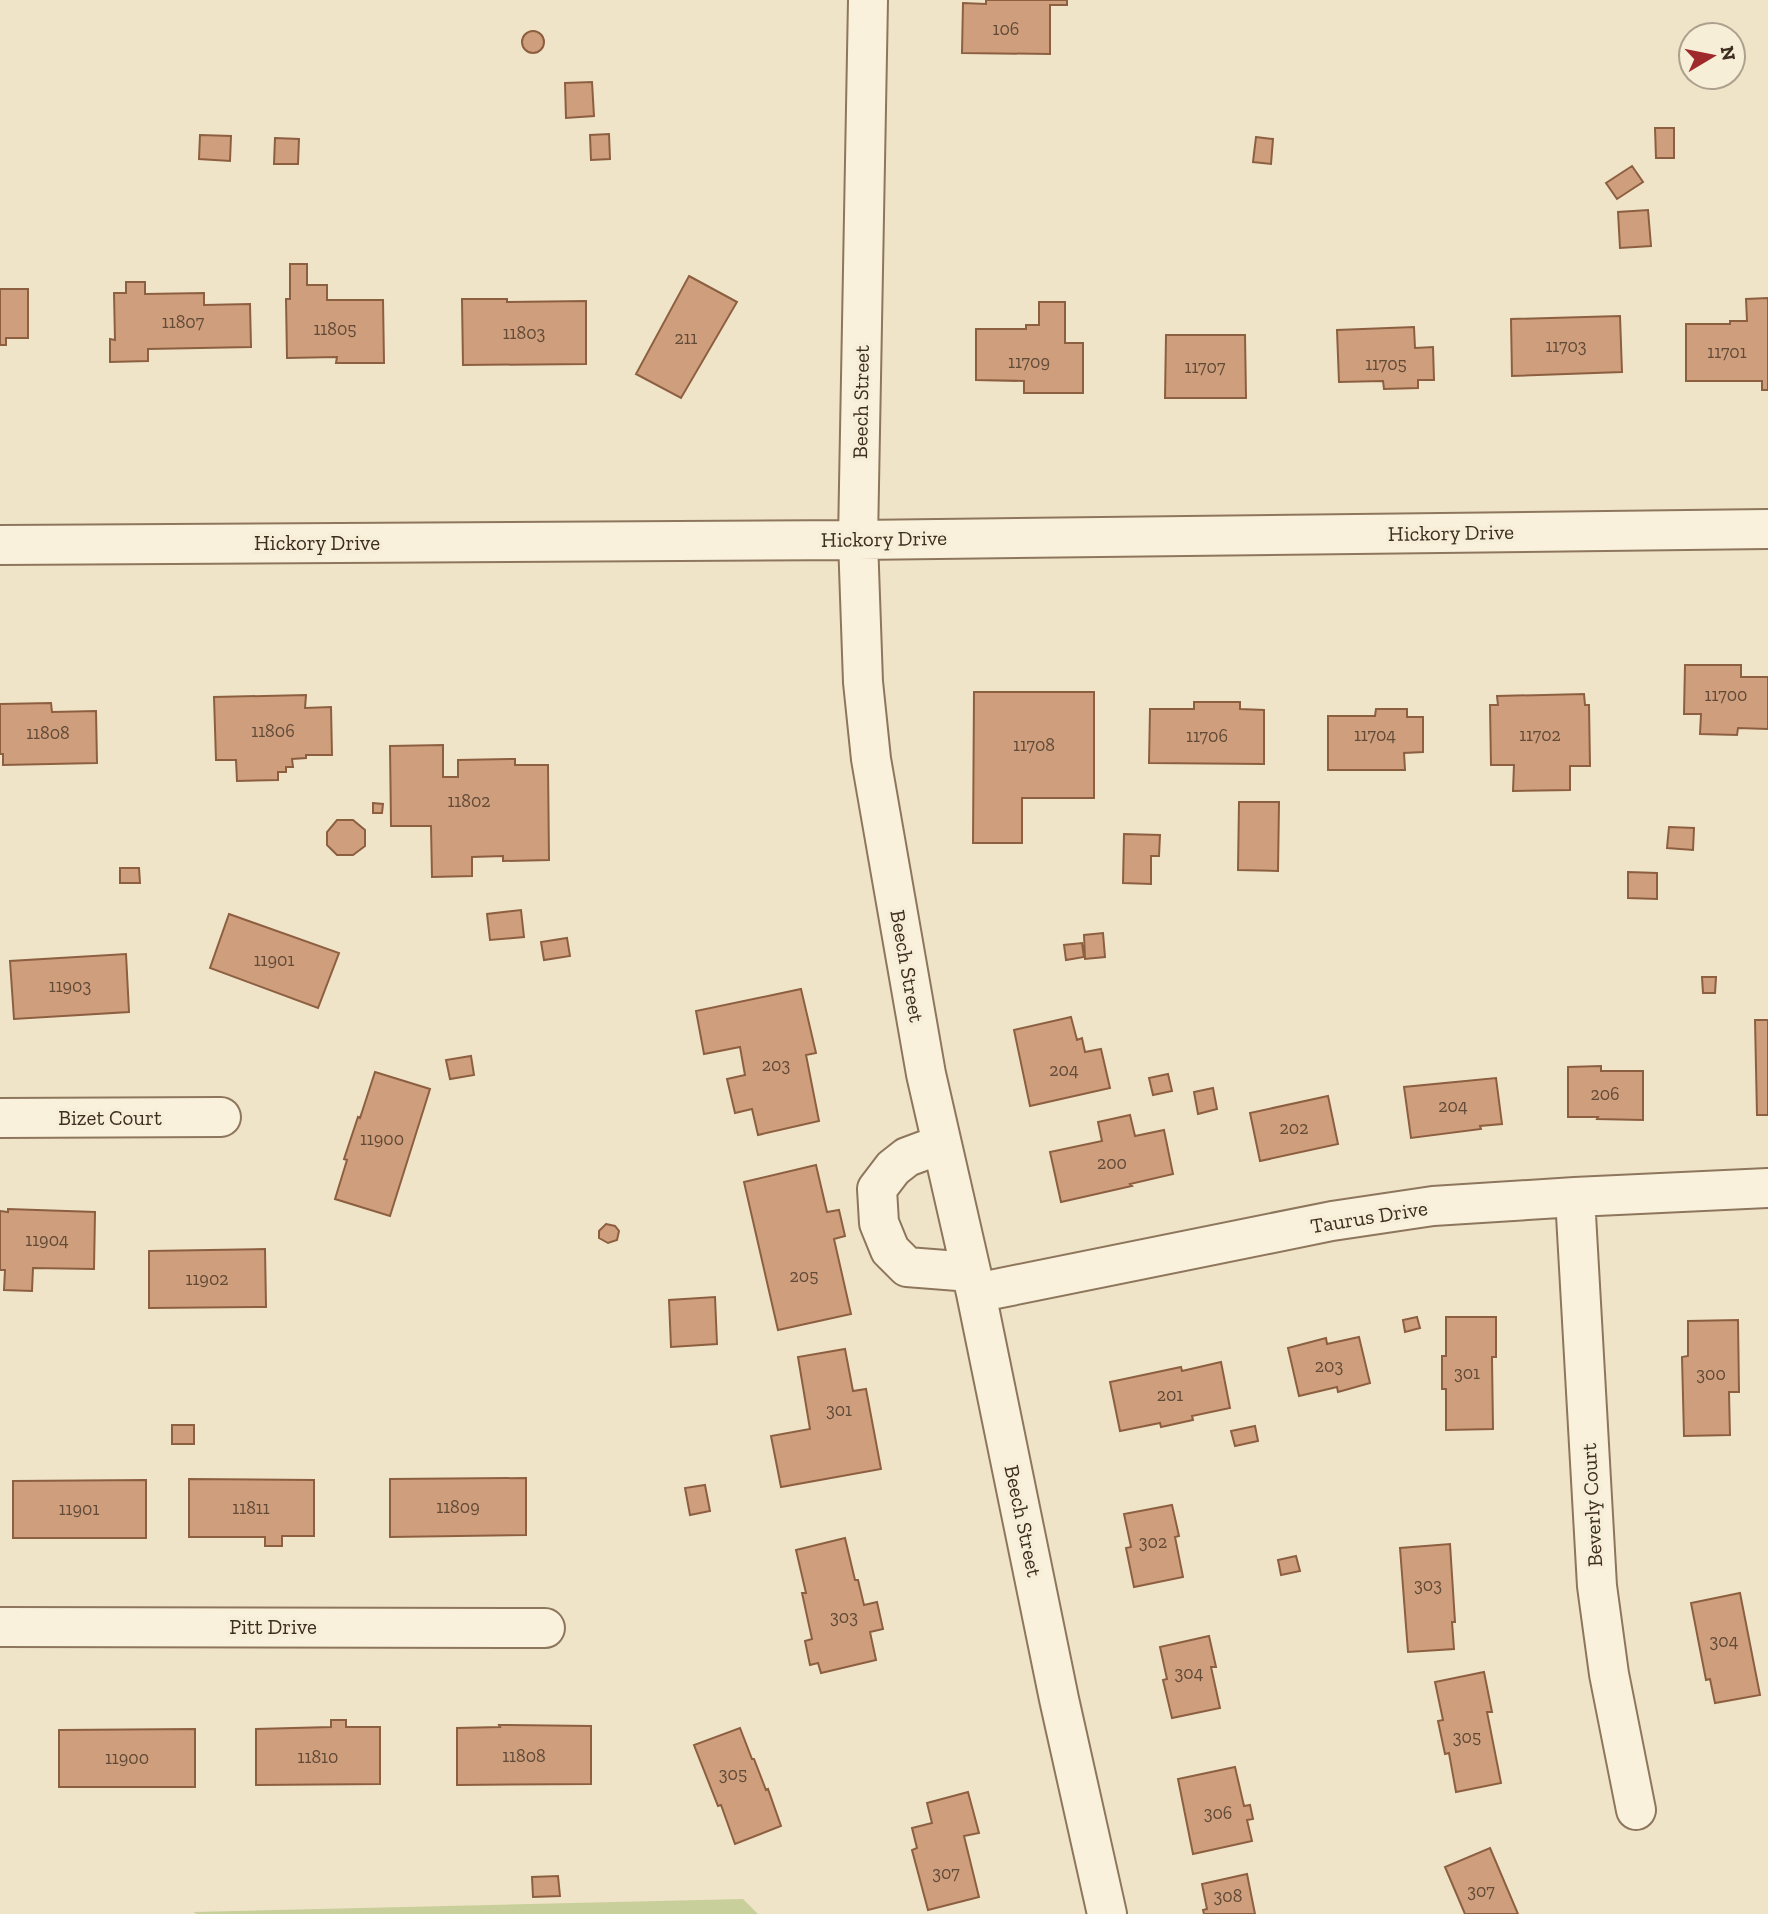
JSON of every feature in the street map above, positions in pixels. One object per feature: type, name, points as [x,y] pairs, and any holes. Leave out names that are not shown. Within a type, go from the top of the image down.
[{"type":"street","name":"Beech Street","points":[[868,0],[858,540],[863,682],[871,759],[926,1074],[974,1282],[1059,1699],[1107,1914]]},
{"type":"street","name":"Hickory Drive","points":[[0,545],[858,540],[1768,529]]},
{"type":"street","name":"Bizet Court","points":[[0,1118],[221,1117]]},
{"type":"street","name":"Taurus Drive","points":[[942,1144],[907,1157],[893,1168],[877,1189],[879,1223],[890,1250],[907,1267],[974,1282],[1433,1206],[1768,1188]]},
{"type":"street","name":"Beverly Court","points":[[1575,1197],[1597,1586],[1618,1727],[1636,1810]]},
{"type":"street","name":"Pitt Drive","points":[[0,1627],[545,1628]]},
{"type":"green space","points":[[743,1899],[758,1914],[193,1912]]},
{"type":"building","points":[[986,0],[1067,0],[1067,5],[1050,5],[1050,54],[962,53],[963,3],[986,4]]},
{"type":"building","points":[[533,31],[541,34],[544,42],[541,50],[533,53],[525,50],[522,42],[525,34]]},
{"type":"building","points":[[592,82],[594,116],[566,118],[565,83]]},
{"type":"building","points":[[1655,128],[1674,128],[1674,158],[1656,158]]},
{"type":"building","points":[[609,134],[610,159],[591,160],[590,135]]},
{"type":"building","points":[[200,135],[231,136],[230,161],[199,159]]},
{"type":"building","points":[[1256,137],[1273,139],[1271,164],[1253,162]]},
{"type":"building","points":[[275,138],[299,139],[298,164],[274,164]]},
{"type":"building","points":[[1632,166],[1643,182],[1617,199],[1606,183]]},
{"type":"building","points":[[1648,210],[1651,246],[1620,248],[1618,212]]},
{"type":"building","points":[[290,264],[307,264],[307,285],[327,285],[327,300],[383,300],[384,363],[336,363],[337,357],[287,358],[286,299],[290,299]]},
{"type":"building","points":[[689,276],[737,302],[681,398],[636,374]]},
{"type":"building","points":[[126,282],[145,282],[145,294],[204,293],[204,305],[250,304],[251,347],[148,349],[148,361],[110,362],[110,339],[115,340],[114,293],[126,293]]},
{"type":"building","points":[[0,289],[28,289],[28,338],[6,338],[6,345],[0,345]]},
{"type":"building","points":[[1768,298],[1768,390],[1762,390],[1762,381],[1686,381],[1686,324],[1730,324],[1730,321],[1747,321],[1746,299]]},
{"type":"building","points":[[462,299],[507,299],[507,302],[586,301],[586,364],[463,365]]},
{"type":"building","points":[[1039,302],[1065,302],[1065,343],[1083,343],[1083,393],[1024,393],[1024,381],[976,380],[976,329],[1026,329],[1026,325],[1039,325]]},
{"type":"building","points":[[1620,316],[1622,372],[1512,376],[1511,319]]},
{"type":"building","points":[[1414,327],[1415,348],[1433,347],[1434,380],[1418,380],[1418,388],[1384,389],[1383,381],[1339,382],[1337,330]]},
{"type":"building","points":[[1166,335],[1245,335],[1246,398],[1165,398]]},
{"type":"building","points":[[1685,665],[1741,665],[1741,677],[1768,677],[1768,729],[1738,728],[1737,735],[1700,734],[1701,714],[1684,714]]},
{"type":"building","points":[[974,692],[1094,692],[1094,798],[1022,798],[1022,843],[973,843]]},
{"type":"building","points":[[1584,694],[1585,705],[1589,705],[1590,766],[1570,766],[1570,790],[1513,791],[1514,765],[1491,765],[1490,705],[1498,705],[1497,696]]},
{"type":"building","points":[[306,695],[305,708],[331,707],[332,755],[306,755],[306,758],[292,759],[293,767],[286,767],[286,772],[278,772],[278,780],[237,781],[236,760],[216,760],[214,697]]},
{"type":"building","points":[[1194,702],[1240,702],[1240,709],[1264,710],[1264,764],[1149,763],[1150,709],[1194,709]]},
{"type":"building","points":[[51,703],[52,712],[96,711],[97,763],[3,765],[3,754],[0,754],[0,704]]},
{"type":"building","points":[[1376,709],[1407,709],[1407,717],[1423,717],[1423,752],[1404,753],[1405,770],[1328,770],[1328,716],[1375,716]]},
{"type":"building","points":[[443,745],[443,777],[458,777],[458,760],[515,759],[515,765],[548,765],[549,860],[503,861],[503,856],[472,857],[472,876],[432,877],[431,826],[391,826],[390,746]]},
{"type":"building","points":[[1239,802],[1279,802],[1278,871],[1238,870]]},
{"type":"building","points":[[373,803],[383,804],[382,813],[373,813]]},
{"type":"building","points":[[337,820],[353,820],[365,830],[365,846],[353,855],[337,855],[327,845],[327,832]]},
{"type":"building","points":[[1669,827],[1694,828],[1693,850],[1667,848]]},
{"type":"building","points":[[1124,834],[1160,835],[1159,856],[1151,856],[1151,884],[1123,883]]},
{"type":"building","points":[[120,868],[139,868],[140,883],[120,883]]},
{"type":"building","points":[[1628,872],[1657,873],[1657,899],[1628,898]]},
{"type":"building","points":[[521,910],[524,937],[490,940],[487,914]]},
{"type":"building","points":[[229,914],[339,953],[318,1008],[210,968]]},
{"type":"building","points":[[1103,933],[1105,957],[1085,959],[1084,935]]},
{"type":"building","points":[[567,938],[570,956],[544,960],[541,942]]},
{"type":"building","points":[[1082,943],[1084,957],[1066,960],[1064,945]]},
{"type":"building","points":[[126,954],[129,1012],[14,1019],[10,961]]},
{"type":"building","points":[[1702,977],[1716,977],[1715,993],[1703,993]]},
{"type":"building","points":[[801,989],[816,1053],[806,1055],[819,1121],[758,1135],[752,1109],[735,1113],[727,1079],[745,1075],[740,1047],[704,1054],[696,1011]]},
{"type":"building","points":[[1071,1017],[1077,1040],[1082,1038],[1085,1052],[1101,1049],[1110,1088],[1030,1106],[1014,1030]]},
{"type":"building","points":[[1755,1020],[1768,1020],[1768,1115],[1757,1115]]},
{"type":"building","points":[[471,1056],[474,1075],[450,1079],[446,1060]]},
{"type":"building","points":[[1601,1066],[1601,1071],[1643,1071],[1643,1120],[1568,1117],[1568,1067]]},
{"type":"building","points":[[375,1072],[430,1089],[390,1216],[335,1199],[347,1160],[344,1159]]},
{"type":"building","points":[[1168,1074],[1172,1091],[1153,1095],[1149,1078]]},
{"type":"building","points":[[1496,1078],[1502,1124],[1411,1138],[1404,1087]]},
{"type":"building","points":[[1213,1088],[1217,1109],[1198,1114],[1194,1092]]},
{"type":"building","points":[[1328,1096],[1338,1144],[1260,1161],[1250,1113]]},
{"type":"building","points":[[1130,1115],[1135,1136],[1164,1130],[1173,1174],[1061,1202],[1050,1152],[1102,1141],[1098,1122]]},
{"type":"building","points":[[816,1165],[827,1212],[839,1210],[845,1236],[834,1239],[851,1314],[778,1330],[744,1182]]},
{"type":"building","points":[[8,1209],[95,1212],[94,1269],[33,1268],[32,1291],[4,1290],[5,1270],[0,1270],[0,1211],[8,1212]]},
{"type":"building","points":[[606,1224],[615,1226],[619,1231],[617,1240],[608,1243],[599,1238],[599,1231]]},
{"type":"building","points":[[265,1249],[266,1307],[149,1308],[149,1251]]},
{"type":"building","points":[[715,1297],[717,1344],[671,1347],[669,1300]]},
{"type":"building","points":[[1417,1317],[1420,1328],[1405,1332],[1403,1320]]},
{"type":"building","points":[[1446,1317],[1496,1317],[1496,1357],[1492,1357],[1493,1429],[1446,1430],[1446,1389],[1442,1389],[1442,1356],[1446,1356]]},
{"type":"building","points":[[1738,1320],[1739,1392],[1729,1392],[1730,1435],[1684,1436],[1682,1357],[1688,1356],[1688,1321]]},
{"type":"building","points":[[1359,1337],[1370,1383],[1338,1392],[1337,1387],[1299,1396],[1288,1348],[1326,1338],[1327,1344]]},
{"type":"building","points":[[845,1349],[853,1391],[866,1389],[881,1469],[781,1487],[771,1436],[810,1429],[798,1357]]},
{"type":"building","points":[[1221,1362],[1230,1408],[1192,1416],[1193,1420],[1161,1427],[1160,1423],[1120,1431],[1110,1382],[1181,1367],[1182,1371]]},
{"type":"building","points":[[172,1425],[194,1425],[194,1444],[172,1444]]},
{"type":"building","points":[[1255,1426],[1258,1441],[1235,1446],[1231,1431]]},
{"type":"building","points":[[526,1478],[526,1535],[390,1537],[390,1479]]},
{"type":"building","points":[[189,1479],[314,1480],[314,1536],[282,1536],[282,1546],[265,1546],[265,1537],[189,1537]]},
{"type":"building","points":[[146,1480],[146,1538],[13,1538],[13,1481]]},
{"type":"building","points":[[705,1485],[710,1511],[690,1515],[685,1488]]},
{"type":"building","points":[[1172,1505],[1179,1536],[1175,1537],[1183,1577],[1134,1587],[1126,1548],[1131,1547],[1124,1514]]},
{"type":"building","points":[[845,1538],[864,1605],[877,1602],[883,1629],[870,1632],[876,1660],[821,1673],[818,1663],[810,1665],[805,1641],[812,1639],[802,1593],[806,1593],[796,1550]]},
{"type":"building","points":[[1450,1544],[1454,1649],[1408,1652],[1400,1548]]},
{"type":"building","points":[[1296,1556],[1300,1571],[1281,1575],[1278,1560]]},
{"type":"building","points":[[1740,1593],[1760,1695],[1715,1703],[1710,1679],[1706,1680],[1691,1603]]},
{"type":"building","points":[[1209,1636],[1216,1667],[1211,1667],[1220,1708],[1172,1718],[1163,1680],[1167,1679],[1160,1647]]},
{"type":"building","points":[[1484,1672],[1492,1712],[1487,1712],[1501,1783],[1456,1792],[1449,1753],[1445,1754],[1438,1721],[1443,1720],[1435,1682]]},
{"type":"building","points":[[331,1720],[346,1720],[346,1727],[380,1727],[380,1784],[256,1785],[256,1729],[331,1727]]},
{"type":"building","points":[[499,1725],[591,1726],[591,1784],[457,1785],[457,1728],[500,1727]]},
{"type":"building","points":[[740,1728],[766,1790],[768,1789],[781,1826],[735,1844],[694,1745]]},
{"type":"building","points":[[195,1729],[195,1787],[59,1787],[59,1730]]},
{"type":"building","points":[[1235,1767],[1244,1806],[1250,1805],[1253,1819],[1247,1820],[1252,1841],[1193,1854],[1178,1779]]},
{"type":"building","points":[[968,1792],[979,1833],[964,1836],[979,1897],[928,1910],[912,1850],[917,1848],[912,1828],[932,1823],[927,1803]]},
{"type":"building","points":[[1490,1848],[1518,1914],[1465,1914],[1445,1867]]},
{"type":"building","points":[[1247,1874],[1255,1914],[1204,1914],[1203,1910],[1207,1909],[1202,1884]]},
{"type":"building","points":[[558,1876],[560,1896],[533,1897],[532,1877]]}]
